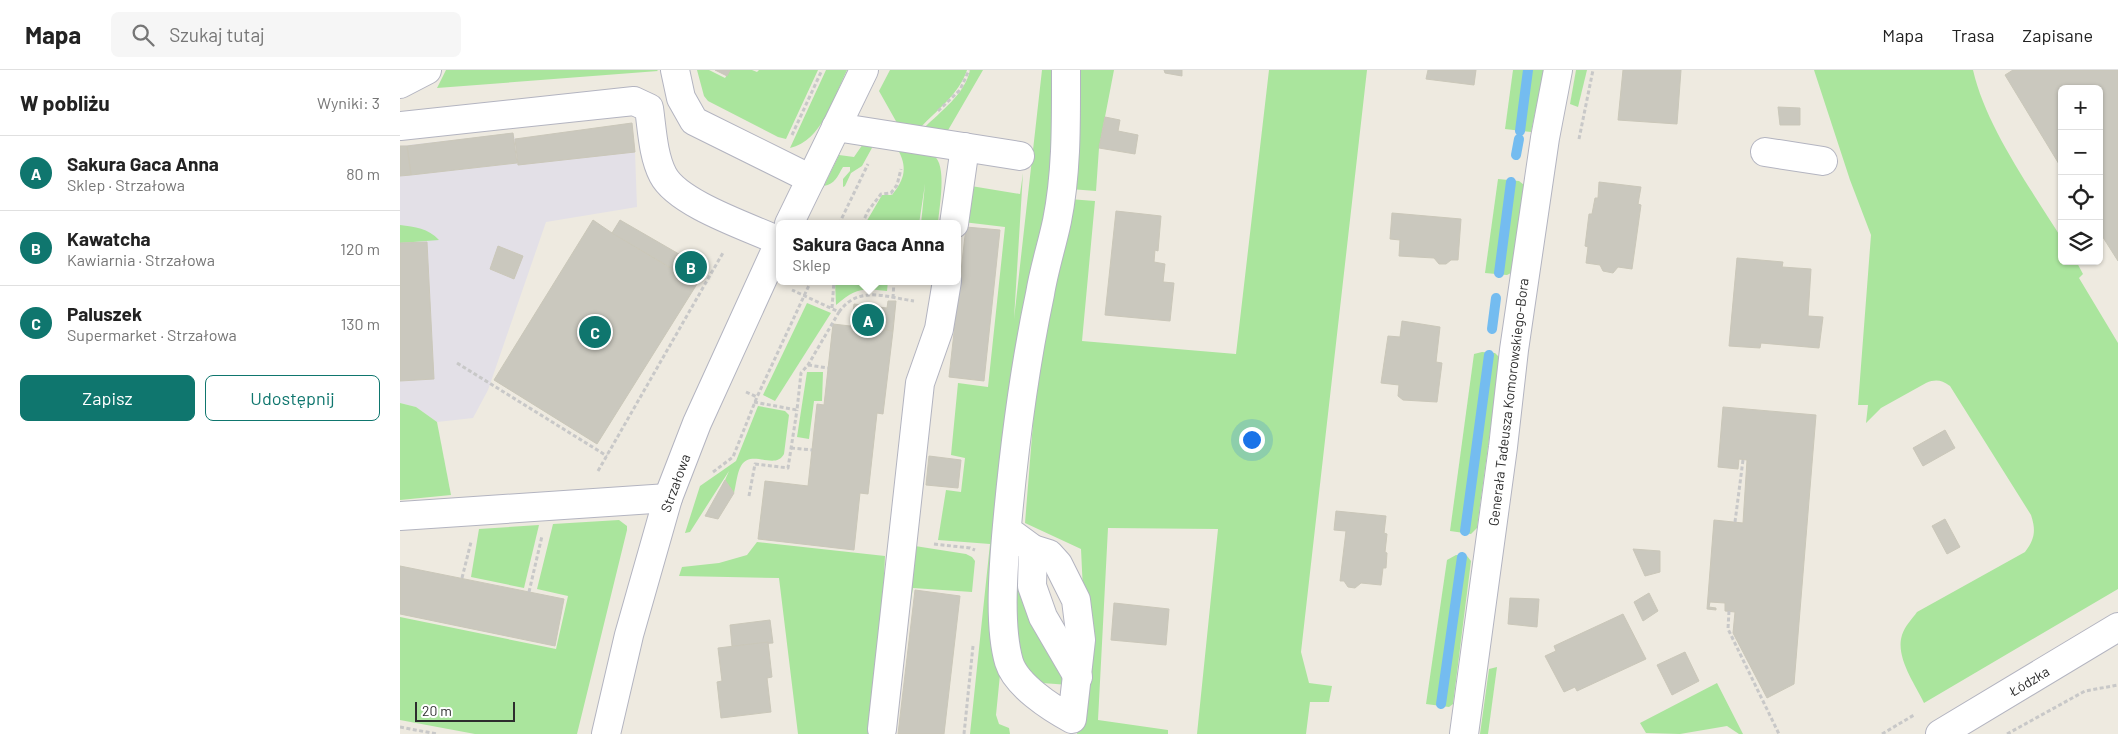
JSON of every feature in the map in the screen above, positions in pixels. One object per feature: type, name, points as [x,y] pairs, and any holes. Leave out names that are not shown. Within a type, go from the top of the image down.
[{"type":"street","points":[[400,84],[426,70]]},
{"type":"street","points":[[675,70],[681,98],[694,121],[811,179]]},
{"type":"street","points":[[791,220],[864,70]]},
{"type":"street","points":[[1007,530],[1033,549],[1048,554],[1058,564],[1076,600],[1081,640],[1072,719],[1053,709],[1025,687],[1009,663],[1002,593],[1007,530],[1010,495],[1030,347],[1040,293],[1057,221],[1063,182],[1066,70]]},
{"type":"street","name":"Generała Tadeusza Komorowskiego-Bora","points":[[1464,734],[1503,447],[1514,350],[1545,138],[1558,70]]},
{"type":"street","points":[[400,126],[634,101],[649,108],[658,163],[664,177],[681,194],[695,203],[776,240]]},
{"type":"street","points":[[836,128],[1020,156]]},
{"type":"street","points":[[955,220],[965,147]]},
{"type":"street","points":[[1765,152],[1823,161]]},
{"type":"street","name":"Strzałowa","points":[[606,734],[629,635],[668,498],[697,423],[776,249]]},
{"type":"street","points":[[882,729],[901,540],[920,383],[939,328],[945,293]]},
{"type":"street","points":[[400,516],[668,498]]},
{"type":"street","points":[[1033,549],[1032,586],[1040,609],[1078,677]]},
{"type":"street","name":"Łódzka","points":[[1940,734],[2118,627]]},
{"type":"path","points":[[777,162],[803,115],[822,70]]},
{"type":"path","points":[[864,220],[875,201],[881,194],[891,193],[901,176],[900,137],[960,90],[969,70]]},
{"type":"path","points":[[1579,139],[1593,70]]},
{"type":"path","points":[[580,504],[729,244],[752,228]]},
{"type":"path","points":[[764,276],[776,282]]},
{"type":"path","points":[[782,285],[839,312]]},
{"type":"path","points":[[712,473],[733,457],[754,402],[809,285]]},
{"type":"path","points":[[832,308],[834,285]]},
{"type":"path","points":[[893,298],[894,285]]},
{"type":"path","points":[[749,496],[755,464],[788,468],[801,373],[808,365],[839,312],[849,300],[866,294],[893,298],[945,293]]},
{"type":"path","points":[[457,363],[607,456]]},
{"type":"path","points":[[808,365],[828,368]]},
{"type":"path","points":[[754,402],[797,410]]},
{"type":"path","points":[[791,448],[812,450]]},
{"type":"path","points":[[1735,522],[1743,460]]},
{"type":"path","points":[[529,592],[550,506]]},
{"type":"path","points":[[901,540],[970,548],[980,556]]},
{"type":"path","points":[[1729,611],[1728,629],[1779,734]]},
{"type":"path","points":[[964,734],[973,645]]},
{"type":"path","points":[[2007,734],[2085,691],[2118,686]]},
{"type":"path","points":[[400,727],[435,734]]},
{"type":"shaded area","points":[[632,123],[637,207],[546,222],[488,390],[473,418],[437,422],[416,407],[400,403],[400,146],[513,133],[515,139]]},
{"type":"green space","points":[[446,70],[657,70],[658,71],[437,88]]},
{"type":"green space","points":[[697,70],[709,70],[725,78],[730,70],[752,70],[757,72],[759,70],[818,70],[786,139],[778,137],[708,101],[704,96]]},
{"type":"green space","points":[[826,70],[847,70],[832,105],[819,127],[811,137],[801,144],[790,148]]},
{"type":"green space","points":[[890,70],[967,70],[959,87],[920,128],[897,123],[879,91]]},
{"type":"green space","points":[[970,70],[983,70],[947,132],[924,128],[958,94]]},
{"type":"green space","points":[[1042,70],[1060,70],[996,715],[999,724],[1009,728],[1010,734],[970,734],[990,544],[938,540],[946,490],[961,492],[965,458],[951,455],[958,383],[988,387],[1005,227],[963,222],[971,186],[1020,194],[1023,173],[1014,319]]},
{"type":"green space","points":[[1073,70],[1114,70],[1099,148],[1096,191],[1070,189]]},
{"type":"green space","points":[[1269,70],[1367,70],[1301,652],[1309,683],[1332,686],[1329,702],[1310,702],[1306,734],[1197,734],[1218,529],[1108,528],[1098,720],[1168,730],[1168,734],[1077,734],[1083,686],[1042,683],[1031,678],[1019,659],[1013,548],[1023,559],[1025,595],[1086,654],[1081,549],[1025,523],[1040,336],[1069,199],[1095,201],[1082,341],[1236,354]]},
{"type":"green space","points":[[1513,70],[1544,70],[1531,132],[1505,129]]},
{"type":"green space","points":[[1576,70],[1587,70],[1578,107],[1570,104]]},
{"type":"green space","points":[[1814,70],[1973,70],[1979,92],[1999,135],[2058,233],[2058,265],[2078,265],[2083,274],[2079,278],[2118,343],[2118,589],[1924,703],[1911,679],[1901,652],[1902,635],[1905,629],[1917,612],[2025,552],[2033,539],[2034,525],[2031,515],[1947,384],[1941,381],[1926,383],[1881,408],[1866,423],[1868,405],[1858,405],[1871,235],[1850,180]]},
{"type":"green space","points":[[863,144],[873,146],[862,166],[851,173],[845,186],[843,187],[843,179],[850,171],[850,167],[843,167],[833,182],[824,186],[839,155],[854,157]]},
{"type":"green space","points":[[897,148],[930,154],[938,160],[941,177],[938,220],[921,220],[925,184],[920,220],[867,220],[882,195],[892,195],[900,184],[904,167]]},
{"type":"green space","points":[[1498,179],[1519,181],[1524,185],[1511,273],[1507,275],[1485,273]]},
{"type":"green space","points":[[400,225],[416,227],[435,236],[439,240],[400,243]]},
{"type":"green space","points":[[835,285],[888,285],[887,291],[860,290],[854,292],[836,305]]},
{"type":"green space","points":[[807,303],[831,313],[775,401],[763,395]]},
{"type":"green space","points":[[1482,352],[1495,353],[1500,358],[1477,528],[1471,534],[1450,531],[1474,354]]},
{"type":"green space","points":[[807,372],[823,372],[822,401],[814,401],[809,439],[797,437]]},
{"type":"green space","points":[[400,403],[416,407],[437,422],[451,495],[400,500]]},
{"type":"green space","points":[[758,406],[785,411],[789,415],[784,454],[775,461],[751,459],[745,461],[741,466],[734,493],[725,480],[729,471],[690,532],[685,533],[700,486],[736,461]]},
{"type":"green space","points":[[619,520],[627,526],[627,530],[577,734],[475,734],[400,720],[400,617],[556,649],[568,596],[537,589],[553,524]]},
{"type":"green space","points":[[539,525],[524,588],[471,577],[479,529]]},
{"type":"green space","points":[[757,542],[885,556],[884,578],[889,579],[879,637],[875,675],[875,694],[880,734],[798,734],[779,578],[679,576],[682,567],[719,563],[747,555]]},
{"type":"green space","points":[[915,546],[966,554],[975,561],[972,592],[913,588],[908,619]]},
{"type":"green space","points":[[1456,555],[1467,556],[1471,561],[1453,704],[1449,707],[1426,704],[1447,560]]},
{"type":"green space","points":[[1497,667],[1488,734],[1480,734],[1489,669]]},
{"type":"green space","points":[[1717,683],[1743,734],[1739,734],[1727,726],[1680,734],[1646,733],[1640,723]]},
{"type":"building","points":[[715,70],[730,70],[727,76]]},
{"type":"building","points":[[1164,70],[1182,70],[1182,76],[1165,73]]},
{"type":"building","points":[[1428,70],[1476,70],[1474,85],[1426,79]]},
{"type":"building","points":[[1623,70],[1681,70],[1677,124],[1618,120]]},
{"type":"building","points":[[2013,70],[2118,70],[2118,261],[2103,237],[2103,85],[2058,85],[2058,162],[2005,75]]},
{"type":"building","points":[[1778,107],[1800,108],[1800,125],[1780,125]]},
{"type":"building","points":[[1105,117],[1120,120],[1118,131],[1138,135],[1135,154],[1099,148]]},
{"type":"building","points":[[632,123],[635,152],[518,165],[515,139]]},
{"type":"building","points":[[513,133],[517,163],[411,175],[407,146]]},
{"type":"building","points":[[400,146],[407,146],[411,175],[400,176]]},
{"type":"building","points":[[1599,182],[1641,187],[1638,204],[1641,205],[1632,269],[1618,267],[1613,273],[1603,271],[1600,265],[1586,263],[1588,247],[1585,246],[1589,214],[1592,214],[1595,198],[1598,198]]},
{"type":"building","points":[[1116,211],[1161,216],[1158,251],[1155,250],[1154,262],[1165,264],[1163,282],[1174,283],[1170,321],[1105,315]]},
{"type":"building","points":[[1392,213],[1461,219],[1458,260],[1439,264],[1434,258],[1399,256],[1400,240],[1390,239]]},
{"type":"building","points":[[593,220],[697,284],[597,444],[494,380]]},
{"type":"building","points":[[620,220],[691,261],[683,275],[612,233]]},
{"type":"building","points":[[966,227],[1000,230],[984,381],[949,377],[959,285],[961,285]]},
{"type":"building","points":[[427,242],[434,379],[400,381],[400,243]]},
{"type":"building","points":[[498,246],[523,256],[514,279],[490,269]]},
{"type":"building","points":[[1737,258],[1783,262],[1782,267],[1811,269],[1808,316],[1823,317],[1819,348],[1761,343],[1760,348],[1729,346]]},
{"type":"building","points":[[888,301],[896,301],[893,331],[851,326],[854,304],[887,308]]},
{"type":"building","points":[[1402,321],[1440,327],[1436,362],[1442,363],[1437,402],[1403,400],[1398,396],[1399,385],[1381,383],[1388,336],[1400,337]]},
{"type":"building","points":[[833,324],[893,331],[883,414],[877,413],[868,494],[860,493],[854,550],[758,539],[765,481],[808,486],[817,404],[824,405]]},
{"type":"building","points":[[1723,407],[1816,415],[1794,684],[1767,698],[1733,633],[1735,612],[1725,611],[1725,603],[1710,602],[1709,607],[1716,608],[1716,610],[1707,609],[1714,520],[1743,523],[1747,460],[1739,459],[1738,469],[1718,467]]},
{"type":"building","points":[[1945,430],[1955,448],[1923,466],[1913,448]]},
{"type":"building","points":[[929,456],[961,460],[958,488],[926,485]]},
{"type":"building","points":[[725,480],[734,493],[718,519],[705,516]]},
{"type":"building","points":[[1336,511],[1386,516],[1384,533],[1387,534],[1386,568],[1383,568],[1381,585],[1361,583],[1355,588],[1348,587],[1344,581],[1340,581],[1346,531],[1334,530]]},
{"type":"building","points":[[1945,519],[1960,547],[1947,554],[1932,526]]},
{"type":"building","points":[[1633,549],[1660,551],[1660,572],[1645,576]]},
{"type":"building","points":[[400,566],[564,599],[555,646],[400,614]]},
{"type":"building","points":[[915,590],[960,596],[944,734],[898,734]]},
{"type":"building","points":[[1649,593],[1658,611],[1643,621],[1634,602]]},
{"type":"building","points":[[1510,598],[1539,599],[1537,627],[1508,624]]},
{"type":"building","points":[[1114,603],[1169,609],[1166,645],[1111,640]]},
{"type":"building","points":[[1623,614],[1646,659],[1577,691],[1575,687],[1564,692],[1545,656],[1556,651],[1554,646]]},
{"type":"building","points":[[770,620],[773,643],[732,646],[730,625]]},
{"type":"building","points":[[768,642],[772,677],[767,678],[771,712],[721,718],[717,682],[722,681],[718,648]]},
{"type":"building","points":[[1685,652],[1699,681],[1672,695],[1657,665]]},
{"type":"waterway","points":[[1520,131],[1528,70]]},
{"type":"waterway","points":[[1516,155],[1519,139]]},
{"type":"waterway","points":[[1499,273],[1511,182]]},
{"type":"waterway","points":[[1492,329],[1496,298]]},
{"type":"waterway","points":[[1465,531],[1489,355]]},
{"type":"waterway","points":[[1441,704],[1462,557]]},
{"type":"place","name":"Kawatcha","points":[[691,267]]},
{"type":"place","name":"Sakura Gaca Anna","points":[[868,320]]},
{"type":"place","name":"Paluszek","points":[[595,332]]}]
